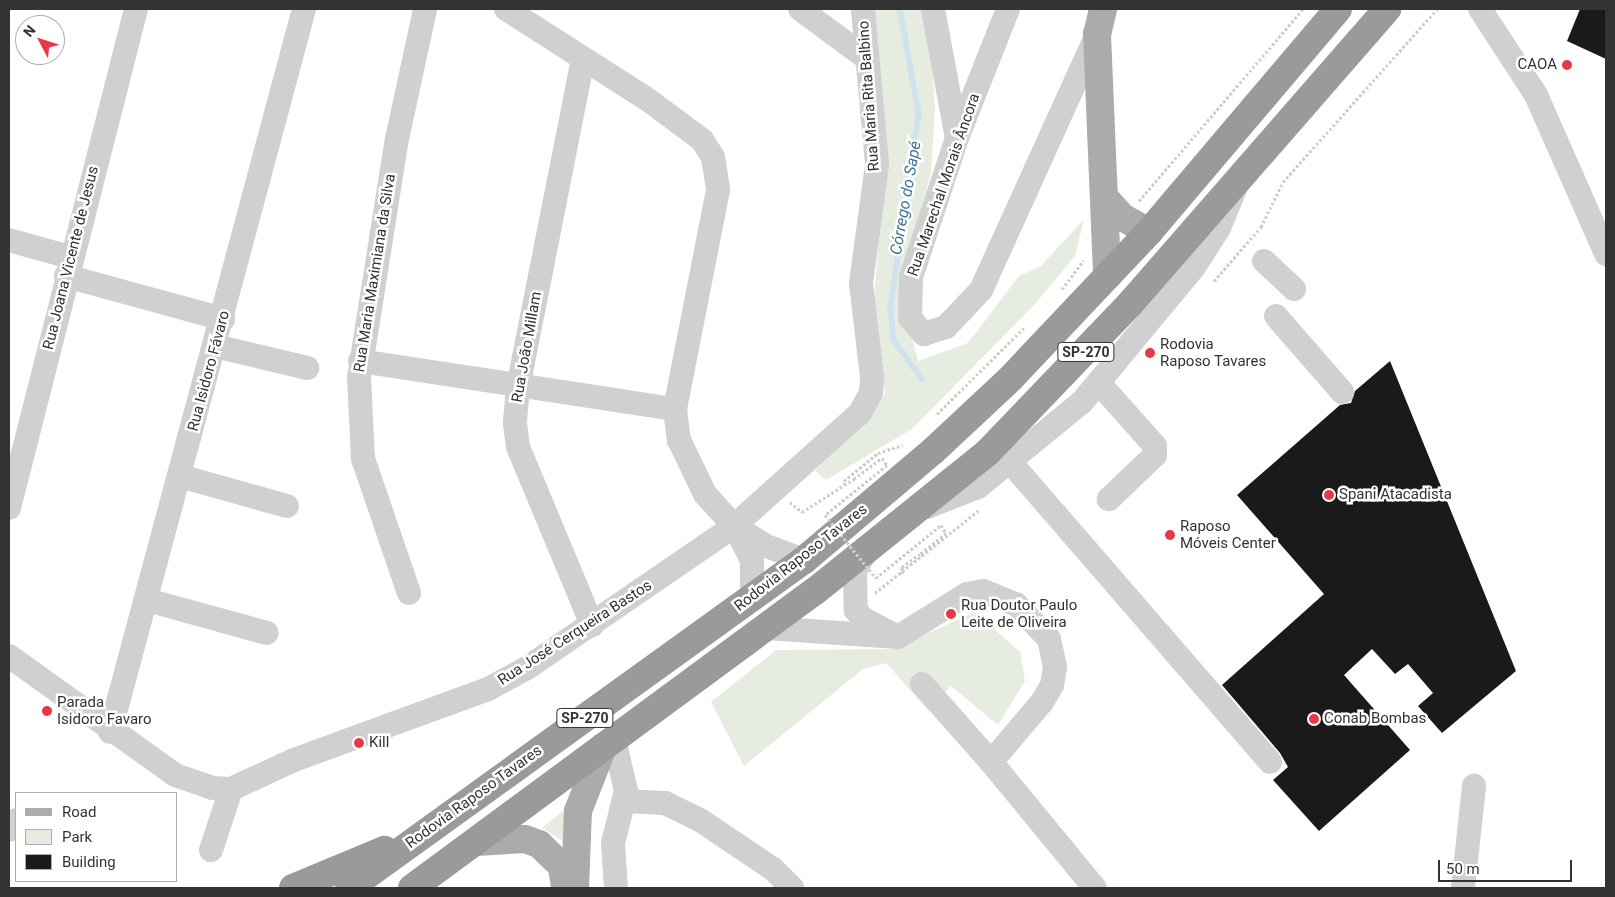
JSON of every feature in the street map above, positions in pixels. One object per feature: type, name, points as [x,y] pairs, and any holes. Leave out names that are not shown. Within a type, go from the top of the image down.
[{"type":"highway","name":"Rodovia Raposo Tavares","points":[[349,888],[804,560],[998,391],[1149,232],[1338,9]]},
{"type":"highway","name":"SP-270","points":[[412,888],[864,554],[987,453],[1042,398],[1387,9]]},
{"type":"highway","points":[[293,888],[418,837]]},
{"type":"main road","points":[[1100,21],[1111,205],[1106,276]]},
{"type":"main road","points":[[1111,205],[1149,232]]},
{"type":"main road","points":[[575,888],[578,810],[609,743]]},
{"type":"main road","points":[[476,842],[525,839],[539,844],[562,866],[565,888]]},
{"type":"street","name":"Rua Joana Vicente de Jesus","points":[[9,508],[68,267],[136,9]]},
{"type":"street","name":"Rua Isidoro Fávaro","points":[[110,732],[223,319],[304,9]]},
{"type":"street","name":"Rua Maria Maximiana da Silva","points":[[409,593],[364,459],[360,361],[397,139],[425,9]]},
{"type":"street","points":[[506,9],[702,140],[717,171],[714,218],[675,409],[688,465],[705,494],[734,526],[752,560],[752,599]]},
{"type":"street","points":[[800,9],[865,57]]},
{"type":"street","name":"Rua Maria Rita Balbino","points":[[863,9],[865,57],[877,164],[861,283],[871,392]]},
{"type":"street","points":[[932,9],[958,138]]},
{"type":"street","name":"Rua Marechal Morais Âncora","points":[[1008,9],[958,138],[911,277],[910,318],[924,334],[946,327],[981,290],[1100,21]]},
{"type":"street","points":[[1480,9],[1536,95],[1606,254]]},
{"type":"street","name":"Rua João Millam","points":[[583,59],[518,387],[518,447],[592,625]]},
{"type":"street","points":[[916,511],[978,487],[1012,464],[1099,383],[1194,267],[1219,228],[1240,177]]},
{"type":"street","points":[[9,240],[68,267],[223,319]]},
{"type":"street","points":[[1264,261],[1294,289]]},
{"type":"street","points":[[1276,316],[1342,392]]},
{"type":"street","points":[[215,346],[307,368]]},
{"type":"street","points":[[360,361],[518,387],[675,409]]},
{"type":"street","points":[[1099,383],[1155,446],[1155,455],[1109,499]]},
{"type":"street","name":"Rua José Cerqueira Bastos","points":[[231,789],[294,760],[488,689],[592,625],[734,526],[776,491],[860,413],[871,392]]},
{"type":"street","points":[[1012,464],[1270,762]]},
{"type":"street","points":[[180,476],[287,506]]},
{"type":"street","points":[[734,526],[766,546],[804,560]]},
{"type":"street","points":[[864,554],[855,571],[855,606],[862,618],[898,637]]},
{"type":"street","points":[[766,628],[898,637],[944,605],[983,591],[1016,604],[1048,639],[1055,667],[1052,684],[991,762]]},
{"type":"street","points":[[147,600],[267,634]]},
{"type":"street","points":[[9,656],[110,732],[190,782],[231,789],[211,850]]},
{"type":"street","points":[[922,684],[991,762],[1095,888]]},
{"type":"street","points":[[609,743],[624,801],[613,843],[616,888]]},
{"type":"street","points":[[1463,888],[1474,786]]},
{"type":"street","points":[[624,801],[665,803],[700,820],[774,869],[792,888]]},
{"type":"path","points":[[1111,205],[1136,204],[1165,174],[1303,9]]},
{"type":"path","points":[[1214,281],[1261,227],[1283,182],[1437,9]]},
{"type":"path","points":[[1055,298],[1085,255]]},
{"type":"path","points":[[931,419],[1027,326]]},
{"type":"path","points":[[845,485],[878,453],[911,438]]},
{"type":"path","points":[[776,491],[802,512],[854,479],[882,458],[887,465],[826,515],[876,578],[941,525],[946,533],[902,568],[902,574]]},
{"type":"path","points":[[855,606],[902,574],[982,508]]},
{"type":"green space","points":[[873,9],[921,10],[930,29],[935,108],[931,173],[900,288],[918,361],[968,343],[1019,276],[1041,266],[1084,219],[1075,256],[1036,303],[912,429],[826,480],[815,471],[885,394],[873,313],[882,194]]},
{"type":"green space","points":[[975,612],[1020,652],[1025,681],[998,725],[951,686],[928,710],[886,663],[863,669],[744,766],[711,702],[776,650],[893,649]]},
{"type":"green space","points":[[566,808],[567,844],[542,828]]},
{"type":"building","points":[[1580,9],[1606,9],[1606,59],[1567,41]]},
{"type":"building","points":[[1390,361],[1516,671],[1442,733],[1418,706],[1433,693],[1408,664],[1395,674],[1372,649],[1344,675],[1410,750],[1319,831],[1273,780],[1288,767],[1280,753],[1222,685],[1324,594],[1237,495],[1340,405],[1351,403],[1355,391]]},
{"type":"waterway","name":"Córrego do Sapé","points":[[900,9],[919,114],[891,307],[894,340],[922,379]]},
{"type":"place","name":"CAOA","points":[[1567,65]]},
{"type":"place","name":"Rodovia Raposo Tavares","points":[[1150,353]]},
{"type":"place","name":"Spani Atacadista","points":[[1329,495]]},
{"type":"place","name":"Raposo Móveis Center","points":[[1170,535]]},
{"type":"place","name":"Rua Doutor Paulo Leite de Oliveira","points":[[951,614]]},
{"type":"place","name":"Parada Isidoro Favaro","points":[[47,711]]},
{"type":"place","name":"Conab Bombas","points":[[1314,719]]},
{"type":"place","name":"Kill","points":[[359,743]]}]
